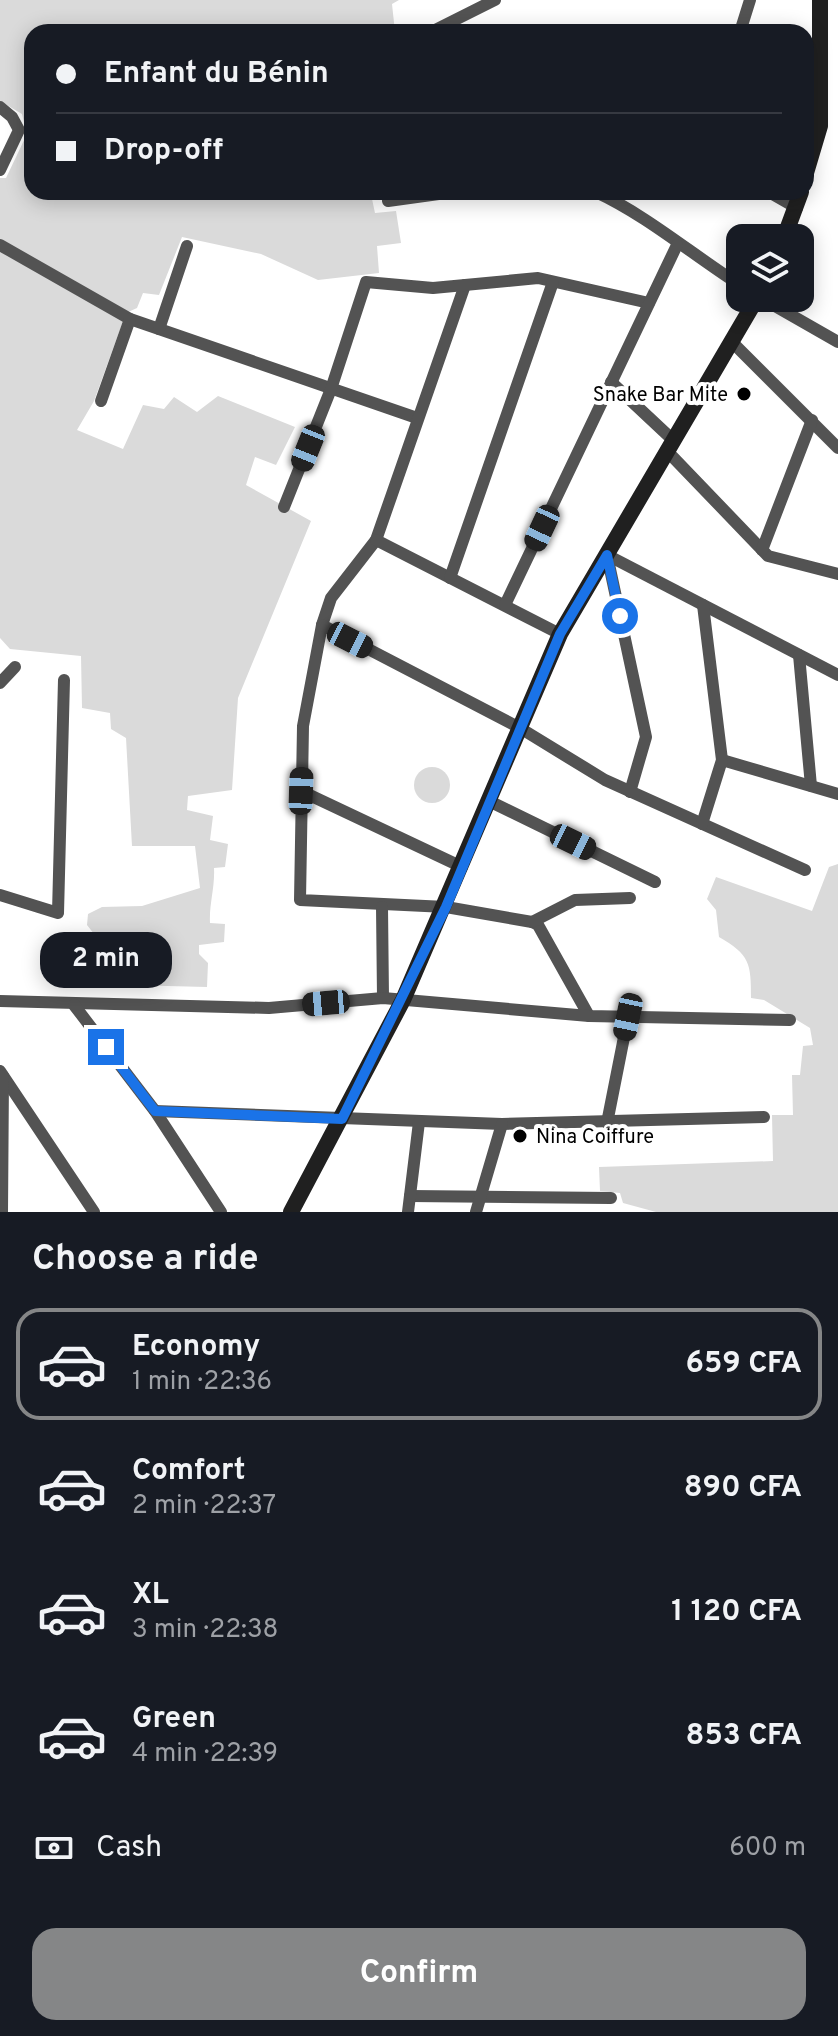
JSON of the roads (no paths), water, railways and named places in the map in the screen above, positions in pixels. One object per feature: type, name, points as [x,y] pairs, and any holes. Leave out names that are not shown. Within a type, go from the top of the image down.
[{"type":"street","points":[[447,24],[495,0]]},
{"type":"street","points":[[742,24],[750,0]]},
{"type":"street","points":[[814,105],[820,0]]},
{"type":"street","points":[[0,107],[12,117],[19,130],[0,170]]},
{"type":"street","points":[[388,201],[395,200]]},
{"type":"street","points":[[611,200],[637,214],[677,245],[726,276]]},
{"type":"street","points":[[790,224],[799,200]]},
{"type":"street","points":[[0,245],[130,319],[417,418]]},
{"type":"street","points":[[505,605],[677,245]]},
{"type":"street","points":[[159,329],[187,246]]},
{"type":"street","points":[[284,507],[331,389],[366,282],[433,288],[521,278],[649,303]]},
{"type":"street","points":[[450,578],[553,282]]},
{"type":"street","points":[[465,285],[376,540],[331,598],[322,625],[303,726],[300,900],[382,907],[446,907],[532,922],[538,925],[589,1016]]},
{"type":"street","points":[[291,1212],[403,1000],[446,907],[560,634],[750,312]]},
{"type":"street","points":[[784,312],[838,342]]},
{"type":"street","points":[[101,401],[130,319]]},
{"type":"street","points":[[731,341],[838,448]]},
{"type":"street","points":[[611,382],[768,556],[838,574]]},
{"type":"street","points":[[762,550],[812,420]]},
{"type":"street","points":[[376,540],[560,634]]},
{"type":"street","points":[[607,555],[838,675]]},
{"type":"street","points":[[607,555],[646,737],[630,792]]},
{"type":"street","points":[[702,824],[722,760],[703,605]]},
{"type":"street","points":[[322,625],[520,728],[605,780],[805,870]]},
{"type":"street","points":[[799,655],[811,786]]},
{"type":"street","points":[[0,684],[15,667]]},
{"type":"street","points":[[0,895],[58,913],[64,680]]},
{"type":"street","points":[[722,760],[838,794]]},
{"type":"street","points":[[301,791],[462,867]]},
{"type":"street","points":[[491,802],[655,882]]},
{"type":"street","points":[[532,922],[575,900],[630,898]]},
{"type":"street","points":[[382,907],[383,998]]},
{"type":"street","points":[[0,1001],[269,1008],[383,998],[589,1016],[790,1020]]},
{"type":"street","points":[[74,1005],[155,1111],[221,1212]]},
{"type":"street","points":[[607,1123],[628,1017]]},
{"type":"street","points":[[1,1073],[2,1212]]},
{"type":"street","points":[[1,1073],[94,1212]]},
{"type":"street","points":[[155,1111],[502,1124],[764,1117]]},
{"type":"street","points":[[408,1212],[419,1122]]},
{"type":"street","points":[[476,1212],[502,1124]]},
{"type":"street","points":[[410,1196],[611,1198]]},
{"type":"place","name":"Snake Bar Mite","points":[[744,394]]},
{"type":"place","name":"Nina Coiffure","points":[[520,1136]]}]
